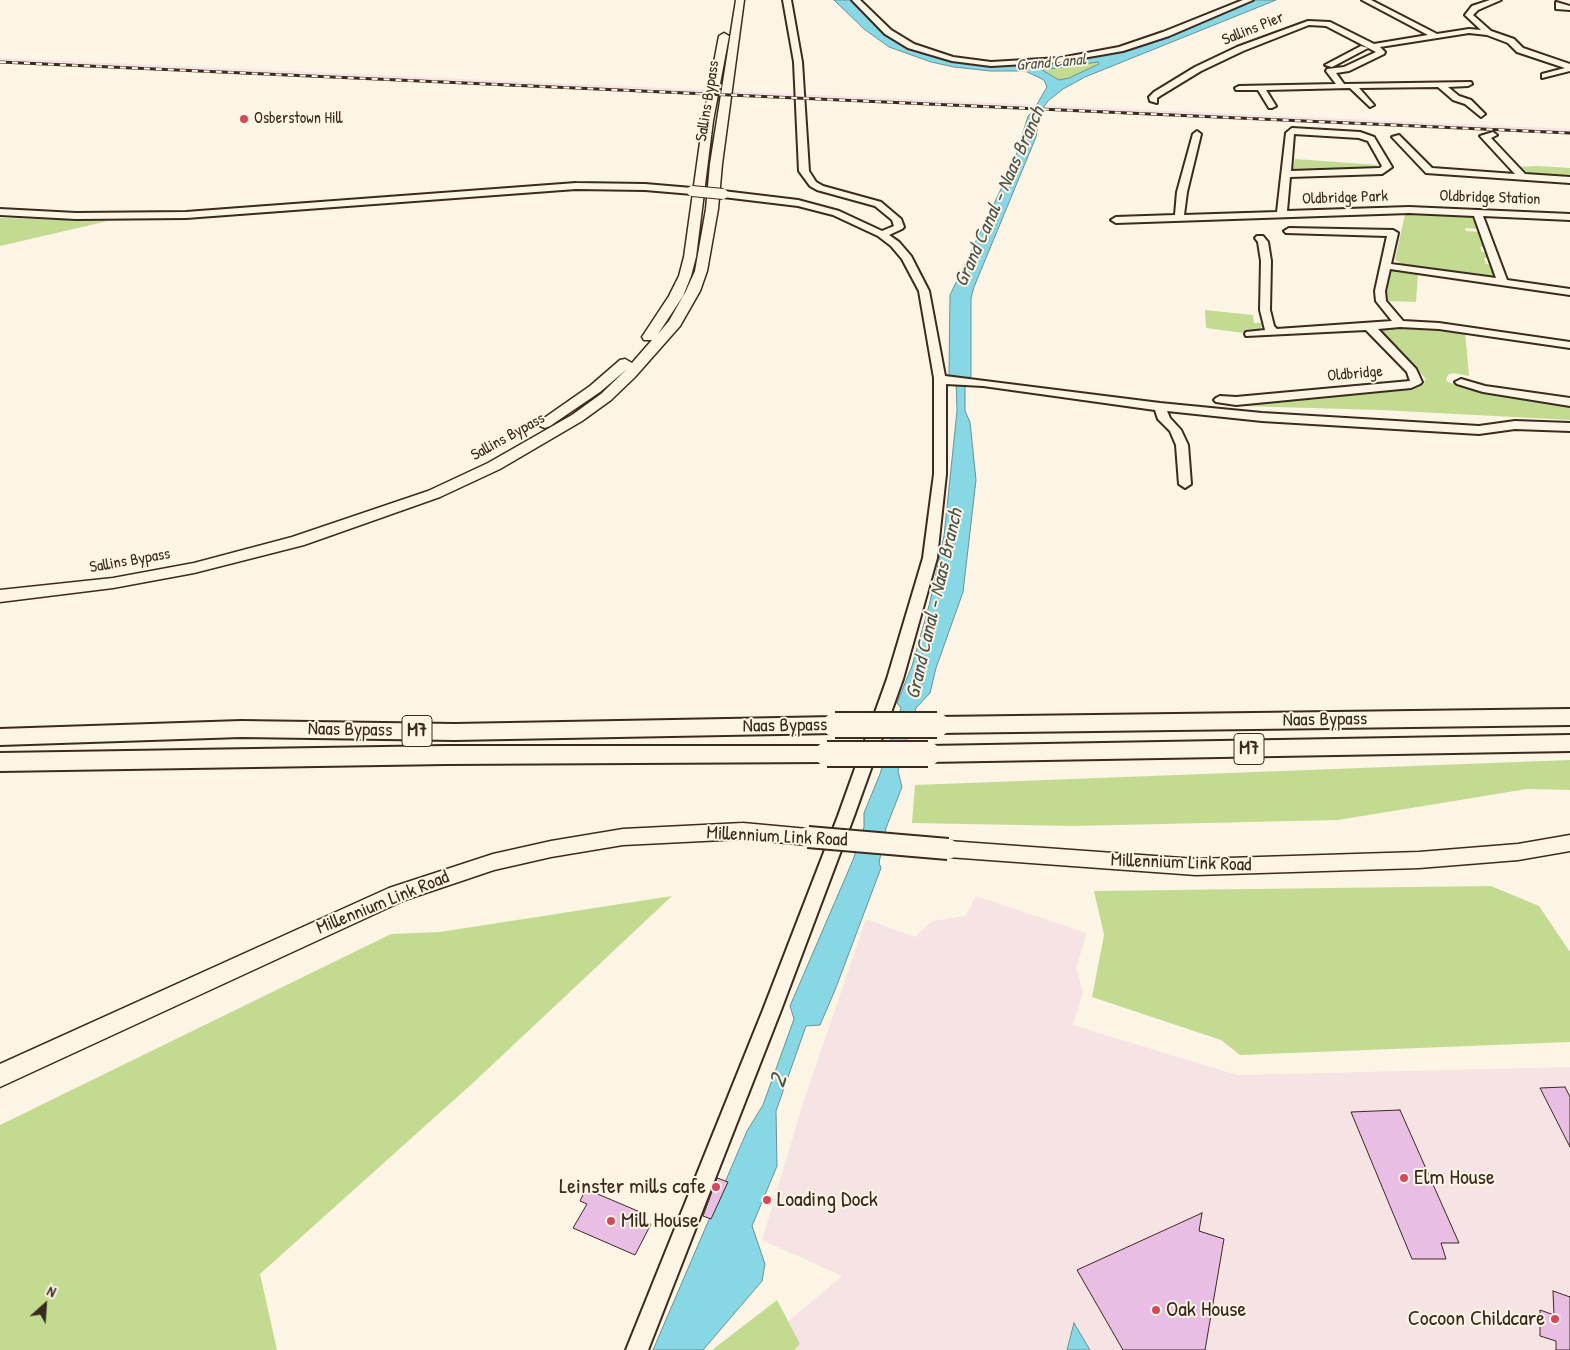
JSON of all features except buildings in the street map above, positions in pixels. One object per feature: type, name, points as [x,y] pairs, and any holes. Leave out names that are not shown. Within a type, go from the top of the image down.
[{"type":"highway","name":"Naas Bypass","points":[[0,737],[241,729],[455,732],[835,725],[1570,716]]},
{"type":"highway","name":"M7","points":[[0,724],[455,732]]},
{"type":"highway","name":"Naas Bypass","points":[[0,762],[446,755],[928,754],[1570,743]]},
{"type":"highway","name":"M7","points":[[0,775],[446,755]]},
{"type":"main road","points":[[728,10],[730,0]]},
{"type":"main road","name":"Sallins Bypass","points":[[0,596],[114,583],[202,566],[298,541],[434,494],[494,466],[577,418],[606,397],[630,374],[674,323],[693,292],[701,271],[712,209],[716,164],[740,0]]},
{"type":"main road","name":"Sallins Bypass","points":[[0,585],[41,582],[161,563],[269,538],[323,522],[385,501],[503,447],[540,427],[595,389],[651,335],[676,296],[685,276],[690,257],[708,121],[725,28]]},
{"type":"main road","name":"Millennium Link Road","points":[[0,1076],[397,894],[493,862],[551,849],[623,837],[742,831],[948,849],[1196,867],[1419,860],[1518,852],[1570,844]]},
{"type":"street","points":[[787,0],[798,62],[804,170],[813,184],[820,188],[878,204],[888,211],[896,219],[899,227],[882,234]]},
{"type":"street","points":[[856,0],[888,32],[911,46],[952,59],[991,64],[1060,60],[1120,49],[1166,34],[1249,0]]},
{"type":"street","points":[[1366,0],[1434,35]]},
{"type":"street","points":[[1488,33],[1469,15],[1475,8],[1497,0]]},
{"type":"street","points":[[1559,4],[1560,7],[1570,8]]},
{"type":"street","name":"Sallins Pier","points":[[1163,102],[1150,101],[1156,94],[1198,69],[1240,49],[1308,23],[1327,24],[1373,46]]},
{"type":"street","points":[[1373,46],[1468,31],[1488,33],[1511,41],[1516,47],[1528,54],[1570,68]]},
{"type":"street","points":[[1342,86],[1330,71],[1346,69],[1381,52],[1373,46]]},
{"type":"street","points":[[1329,65],[1364,48]]},
{"type":"street","points":[[1511,52],[1544,64],[1558,74]]},
{"type":"street","points":[[1341,59],[1358,63]]},
{"type":"street","points":[[1545,76],[1558,74],[1570,68]]},
{"type":"street","points":[[1440,84],[1456,98],[1468,102],[1481,114]]},
{"type":"street","points":[[1239,88],[1468,84]]},
{"type":"street","points":[[1352,86],[1370,105]]},
{"type":"street","points":[[1261,88],[1272,106]]},
{"type":"street","name":"Oldbridge Park","points":[[1283,216],[1286,174],[1290,133],[1298,131],[1360,135],[1371,138],[1387,167],[1382,171],[1286,174]]},
{"type":"street","points":[[1179,218],[1182,192],[1197,134]]},
{"type":"street","name":"Oldbridge Station","points":[[1493,135],[1484,136],[1522,176]]},
{"type":"street","name":"Oldbridge Station","points":[[1396,137],[1429,171],[1570,180]]},
{"type":"street","points":[[0,212],[76,216],[186,214],[576,186],[645,187],[778,200],[824,209],[868,226],[882,234],[908,258],[924,291],[944,380],[940,474],[930,558],[895,679],[846,816],[772,1010],[637,1350]]},
{"type":"street","name":"Oldbridge Park","points":[[1116,220],[1283,216],[1409,210]]},
{"type":"street","name":"Oldbridge Station","points":[[1409,210],[1570,217]]},
{"type":"street","points":[[1477,212],[1502,281]]},
{"type":"street","points":[[1289,232],[1393,230],[1387,266],[1380,291],[1381,301],[1400,324]]},
{"type":"street","points":[[1469,230],[1485,232]]},
{"type":"street","points":[[1260,238],[1263,242],[1266,261],[1265,310],[1269,327],[1274,332]]},
{"type":"street","points":[[1387,266],[1570,292]]},
{"type":"street","points":[[1250,334],[1400,324],[1439,326],[1570,346]]},
{"type":"street","name":"Oldbridge","points":[[1220,400],[1236,401],[1411,385],[1416,382],[1412,371],[1368,325]]},
{"type":"street","points":[[944,380],[1160,407],[1262,417],[1479,430],[1515,425],[1570,427]]},
{"type":"street","points":[[1461,382],[1483,389],[1570,402]]},
{"type":"street","points":[[1160,407],[1164,419],[1175,430],[1182,445],[1185,484]]},
{"type":"shaded area","points":[[0,58],[1570,129],[1570,134],[0,63]]},
{"type":"shaded area","points":[[976,896],[1087,933],[1076,968],[1083,992],[1073,1025],[1237,1075],[1570,1067],[1570,1350],[754,1350],[842,1276],[762,1240],[803,1103],[866,919],[915,937],[932,921],[966,916]]},
{"type":"green space","points":[[1098,62],[1099,64],[1069,78],[1059,80],[1041,70]]},
{"type":"green space","points":[[1295,159],[1377,165],[1379,169],[1295,171],[1293,169]]},
{"type":"green space","points":[[1516,167],[1570,168],[1570,178],[1530,175],[1523,173]]},
{"type":"green space","points":[[1405,214],[1470,214],[1476,217],[1480,229],[1465,228],[1466,231],[1481,232],[1487,247],[1480,247],[1482,252],[1489,253],[1491,259],[1484,258],[1486,264],[1493,265],[1497,275],[1490,276],[1402,264],[1395,260]]},
{"type":"green space","points":[[0,218],[108,221],[0,246]]},
{"type":"green space","points":[[1391,272],[1418,273],[1416,302],[1388,301],[1385,295]]},
{"type":"green space","points":[[1205,310],[1253,315],[1254,323],[1261,323],[1262,326],[1260,329],[1244,330],[1244,333],[1206,328]]},
{"type":"green space","points":[[1410,327],[1465,331],[1469,376],[1453,373],[1448,375],[1446,379],[1448,382],[1463,387],[1570,404],[1570,420],[1380,410],[1240,406],[1416,387],[1424,384],[1425,378],[1381,331],[1386,328]]},
{"type":"green space","points":[[1570,760],[1570,790],[1527,789],[1338,820],[1073,826],[912,823],[915,785]]},
{"type":"green space","points":[[1491,886],[1539,906],[1570,952],[1570,1042],[1240,1055],[1221,1040],[1092,997],[1104,935],[1094,891]]},
{"type":"green space","points":[[672,896],[474,1082],[260,1274],[277,1350],[0,1350],[0,1125],[391,934],[440,932]]},
{"type":"green space","points":[[777,1300],[800,1344],[794,1350],[712,1350]]},
{"type":"water","points":[[834,0],[852,0],[885,34],[909,48],[957,62],[1011,65],[1082,59],[1128,49],[1256,0],[1276,0],[1085,77],[1063,89],[1048,101],[1040,112],[1036,137],[971,298],[971,377],[965,378],[965,411],[970,422],[976,480],[963,592],[936,668],[930,693],[916,708],[898,771],[902,787],[886,828],[879,863],[881,868],[820,1025],[806,1026],[776,1111],[777,1166],[752,1226],[765,1264],[762,1281],[703,1350],[653,1350],[747,1131],[763,1105],[794,1019],[790,1006],[853,860],[864,827],[864,813],[880,774],[901,708],[897,703],[912,666],[930,602],[944,536],[957,411],[956,378],[949,376],[950,295],[1014,162],[1028,116],[1047,87],[1044,80],[1025,71],[990,71],[931,62],[889,47],[864,29]],"holes":[[[1098,62],[1099,64],[1069,78],[1059,80],[1042,70]]]},
{"type":"water","points":[[1074,1323],[1090,1350],[1067,1350]]},
{"type":"railway","points":[[0,62],[1570,133]]},
{"type":"place","name":"Osberstown Hill","points":[[244,119]]},
{"type":"place","name":"Elm House","points":[[1404,1178]]},
{"type":"place","name":"Leinster mills cafe","points":[[716,1187]]},
{"type":"place","name":"Loading Dock","points":[[767,1200]]},
{"type":"place","name":"Mill House","points":[[611,1221]]},
{"type":"place","name":"Oak House","points":[[1156,1310]]},
{"type":"place","name":"Cocoon Childcare","points":[[1555,1319]]},
{"type":"water label","name":"Grand Canal","points":[[1051,63]]},
{"type":"water label","name":"Grand Canal - Naas Branch","points":[[1000,197]]},
{"type":"water label","name":"Grand Canal - Naas Branch","points":[[935,604]]},
{"type":"water label","name":"2","points":[[779,1081]]}]
